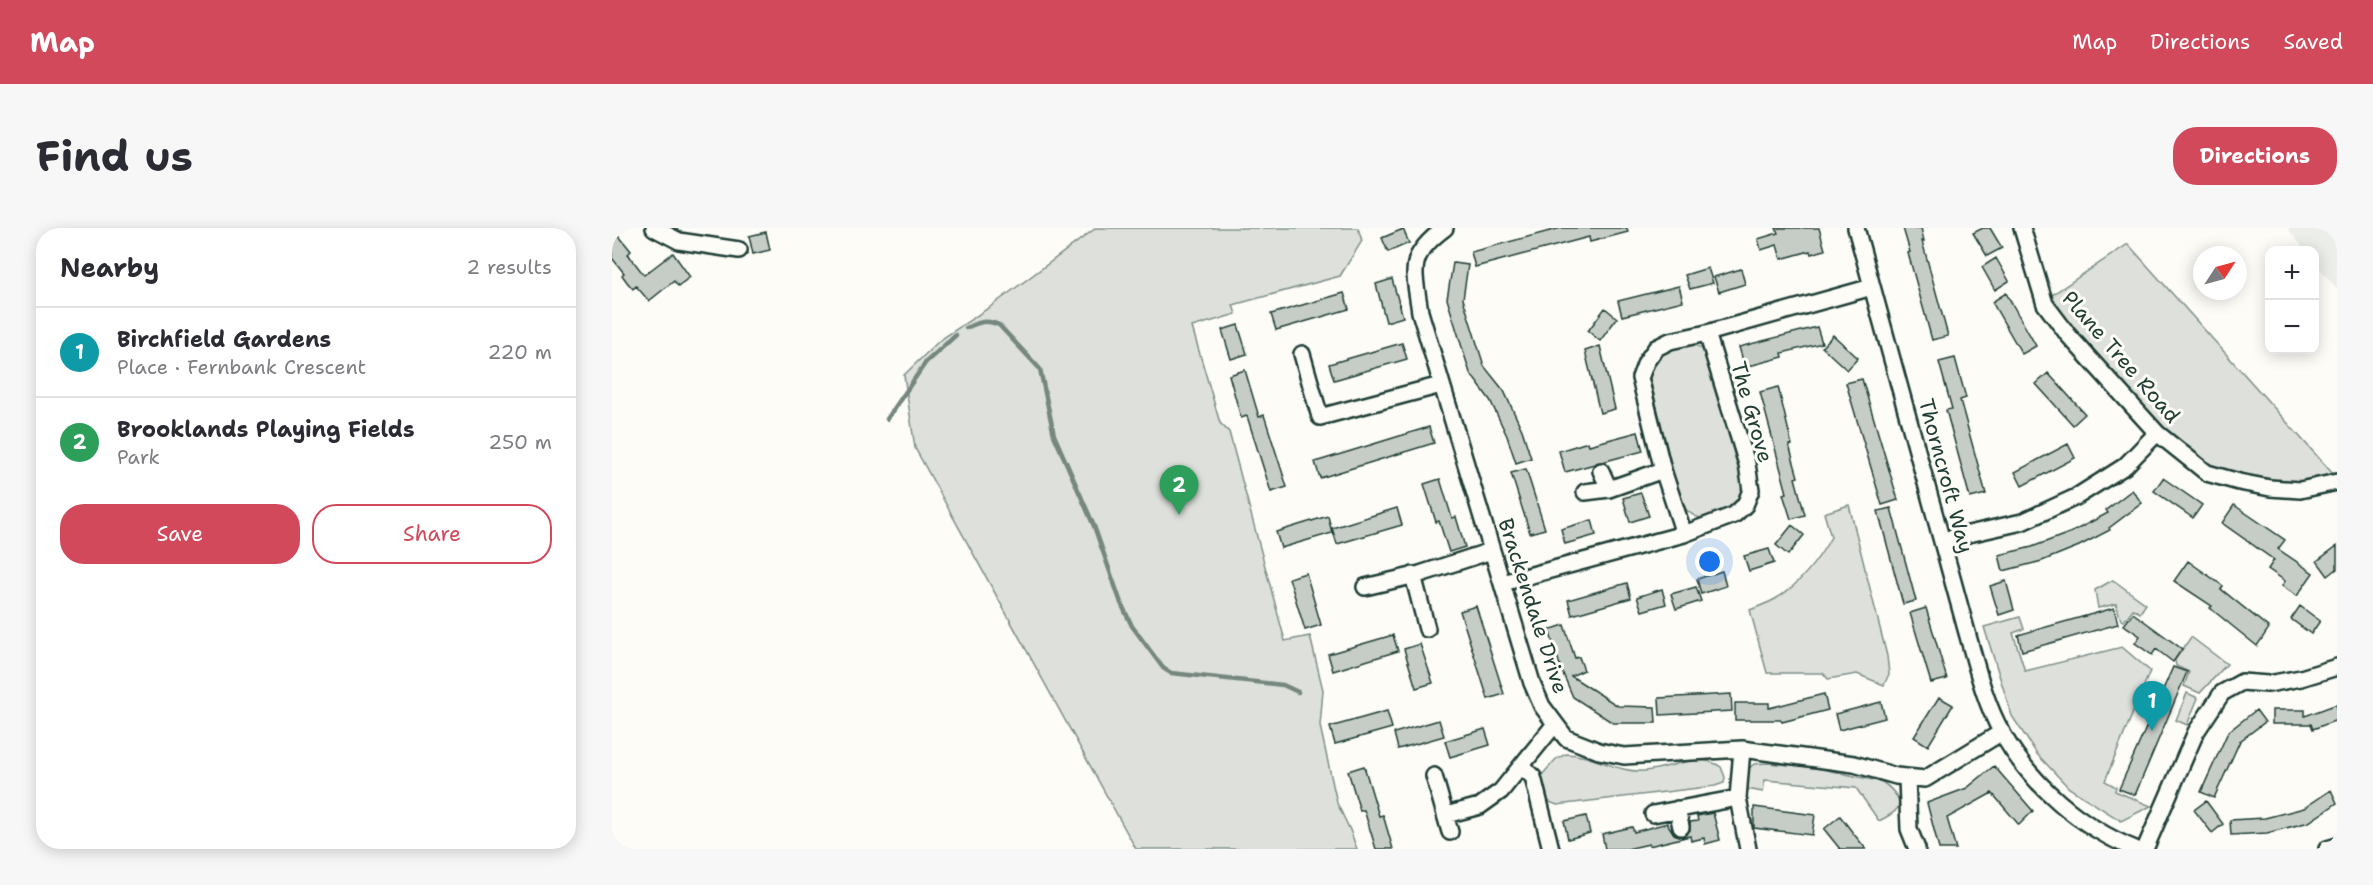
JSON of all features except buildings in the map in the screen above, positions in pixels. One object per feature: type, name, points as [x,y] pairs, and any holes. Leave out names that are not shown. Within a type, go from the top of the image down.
[{"type":"street","points":[[654,228],[679,242],[712,238],[739,250]]},
{"type":"street","name":"Brackendale Drive","points":[[1445,228],[1425,244],[1413,267],[1420,312],[1532,683],[1542,706],[1566,738],[1599,751],[1624,756],[1742,749],[1854,764],[1907,778],[1925,779],[2002,732]]},
{"type":"street","name":"Thorncroft Way","points":[[1856,228],[1984,691],[2002,732],[2021,762],[2067,810],[2111,839],[2135,849]]},
{"type":"street","name":"Plane Tree Road","points":[[2022,228],[2044,304],[2069,336],[2157,433],[2207,473],[2239,482],[2270,488],[2300,490],[2337,482]]},
{"type":"street","points":[[1684,534],[1663,470],[1640,378],[1646,362],[1656,348],[1670,341],[1707,333],[1872,287]]},
{"type":"street","name":"The Grove","points":[[1502,583],[1684,534],[1734,515],[1745,505],[1750,490],[1747,464],[1707,333]]},
{"type":"street","points":[[1302,354],[1320,417],[1441,385]]},
{"type":"street","points":[[1942,540],[2022,522],[2076,497],[2125,466],[2157,433]]},
{"type":"street","points":[[1585,492],[1609,489],[1663,470]]},
{"type":"street","points":[[1601,471],[1609,489]]},
{"type":"street","points":[[1365,587],[1491,551]]},
{"type":"street","points":[[1413,575],[1427,629]]},
{"type":"street","points":[[2145,849],[2196,732],[2222,693],[2242,682],[2268,684],[2301,678],[2337,667]]},
{"type":"street","points":[[1446,815],[1480,806],[1501,791],[1555,724]]},
{"type":"street","points":[[1742,749],[1738,798],[1748,849]]},
{"type":"street","points":[[1521,766],[1533,777],[1551,849]]},
{"type":"street","points":[[1434,776],[1450,832]]},
{"type":"street","points":[[1907,778],[1909,829],[1917,849]]},
{"type":"street","points":[[1653,814],[1738,798]]},
{"type":"street","points":[[1677,809],[1682,827]]},
{"type":"street","points":[[2327,849],[2337,846]]},
{"type":"shaded area","points":[[1096,228],[1358,228],[1362,241],[1340,276],[1233,305],[1236,314],[1192,327],[1220,423],[1229,432],[1285,641],[1310,636],[1323,690],[1320,726],[1337,803],[1357,849],[1136,849],[915,448],[904,375],[940,340],[990,307]]},
{"type":"shaded area","points":[[2287,228],[2337,228],[2337,289],[2319,267],[2319,246],[2302,246]]},
{"type":"shaded area","points":[[2128,244],[2334,475],[2300,482],[2268,480],[2211,467],[2160,425],[2075,331],[2049,297]]},
{"type":"shaded area","points":[[1688,344],[1702,349],[1710,361],[1743,488],[1740,500],[1733,509],[1720,516],[1709,518],[1695,516],[1681,504],[1650,379],[1654,364],[1662,354],[1673,347]]},
{"type":"shaded area","points":[[1849,505],[1887,656],[1889,674],[1884,685],[1857,674],[1828,679],[1823,673],[1767,673],[1750,610],[1777,598],[1801,579],[1831,537],[1824,513]]},
{"type":"shaded area","points":[[2113,580],[2146,604],[2140,613],[2133,609],[2124,621],[2121,620],[2116,604],[2098,608],[2095,590]]},
{"type":"shaded area","points":[[2020,617],[2024,629],[2013,633],[2025,671],[2122,647],[2150,671],[2105,781],[2116,787],[2115,791],[2151,806],[2121,821],[2069,788],[2037,754],[2012,716],[1984,627]]},
{"type":"shaded area","points":[[2191,637],[2227,664],[2200,693],[2184,686],[2189,672],[2176,666],[2175,660]]},
{"type":"shaded area","points":[[2187,693],[2198,698],[2187,725],[2176,720]]},
{"type":"shaded area","points":[[1566,754],[1586,757],[1634,771],[1654,770],[1684,762],[1712,762],[1721,767],[1725,777],[1724,783],[1715,786],[1557,805],[1547,801],[1541,776],[1556,759]]},
{"type":"shaded area","points":[[1754,764],[1813,767],[1882,782],[1895,794],[1899,803],[1896,810],[1879,821],[1856,788],[1765,780],[1763,792],[1747,789],[1744,786],[1746,771]]},
{"type":"waterway","points":[[966,328],[982,322],[999,325],[1040,369],[1054,435],[1094,526],[1121,603],[1132,626],[1163,668],[1171,673],[1283,685],[1298,692]]},
{"type":"waterway","points":[[887,419],[926,362],[956,335]]},
{"type":"place","name":"Brooklands Playing Fields","points":[[1179,515]]},
{"type":"place","name":"Birchfield Gardens","points":[[2152,731]]}]
